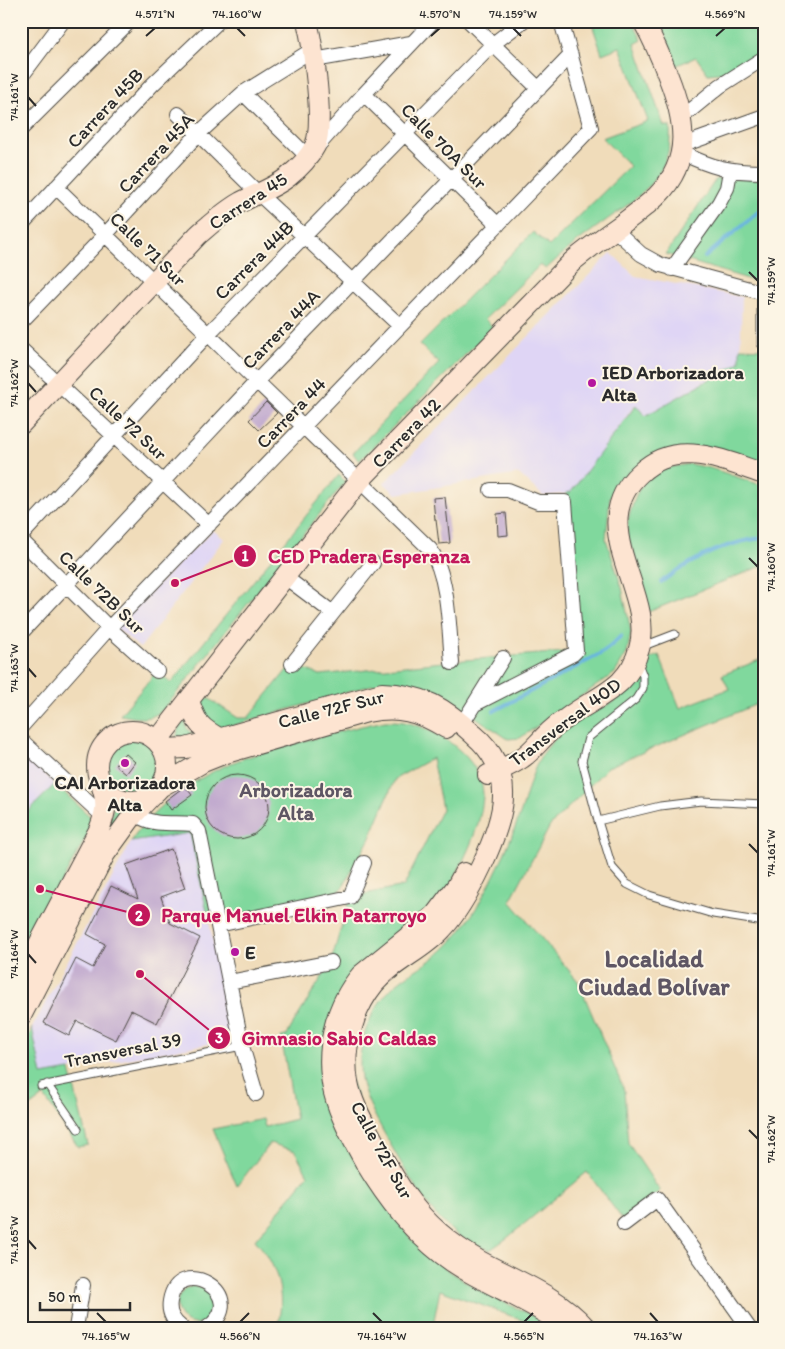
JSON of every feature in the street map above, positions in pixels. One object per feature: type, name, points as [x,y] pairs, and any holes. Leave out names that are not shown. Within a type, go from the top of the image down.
[{"type":"street","points":[[21,77],[62,21]]},
{"type":"street","points":[[23,124],[130,21]]},
{"type":"street","name":"Carrera 45B","points":[[21,225],[152,85],[219,21]]},
{"type":"street","points":[[244,93],[308,158],[315,145],[319,126],[313,55],[307,21]]},
{"type":"street","name":"Carrera 45","points":[[21,424],[198,235],[223,214],[287,178],[308,158],[411,43],[434,21]]},
{"type":"street","points":[[469,21],[539,89]]},
{"type":"street","name":"Carrera 44B","points":[[21,538],[113,435],[208,334],[493,44],[523,21]]},
{"type":"street","points":[[561,21],[571,55]]},
{"type":"street","points":[[643,21],[660,55],[676,96],[682,117],[682,149]]},
{"type":"street","points":[[313,55],[411,43]]},
{"type":"street","name":"Carrera 45A","points":[[21,322],[106,235],[198,134],[244,93],[313,55]]},
{"type":"street","name":"Carrera 44A","points":[[21,632],[257,381],[571,55]]},
{"type":"street","name":"Carrera 44","points":[[21,727],[109,628],[591,128],[571,55]]},
{"type":"street","points":[[682,117],[720,86],[764,58]]},
{"type":"street","name":"Calle 70A Sur","points":[[364,94],[498,225]]},
{"type":"street","points":[[178,114],[258,193],[400,326]]},
{"type":"street","points":[[682,149],[764,116]]},
{"type":"street","points":[[682,149],[712,167],[730,171],[764,172]]},
{"type":"street","name":"Carrera 42","points":[[161,745],[190,700],[360,480],[573,262],[647,205],[658,194],[673,175],[682,149]]},
{"type":"street","points":[[672,269],[718,204],[727,188],[730,171]]},
{"type":"street","name":"Calle 71 Sur","points":[[56,187],[423,541],[438,562],[444,583],[452,662]]},
{"type":"street","points":[[614,229],[641,254],[652,261],[672,269],[762,292]]},
{"type":"street","name":"Calle 72 Sur","points":[[21,349],[209,525]]},
{"type":"street","points":[[638,653],[641,629],[640,617],[620,546],[618,524],[620,506],[630,485],[638,474],[654,462],[674,455],[710,456],[764,474]]},
{"type":"street","points":[[474,704],[576,651],[565,502],[538,502],[508,490],[491,490]]},
{"type":"street","name":"Calle 72B Sur","points":[[21,538],[109,628],[157,671]]},
{"type":"street","points":[[292,664],[373,563]]},
{"type":"street","points":[[285,577],[333,613]]},
{"type":"street","name":"Transversal 40D","points":[[494,772],[522,758],[554,727],[621,681],[638,653]]},
{"type":"street","points":[[462,724],[503,658]]},
{"type":"street","name":"Calle 72F Sur","points":[[161,745],[181,749],[382,693],[398,694],[426,700],[452,714],[481,741],[504,794],[499,820],[479,870],[462,902],[443,929],[382,976],[364,999],[352,1027],[349,1041],[347,1055],[348,1083],[360,1118],[396,1180],[420,1213],[457,1246],[480,1261],[519,1280],[565,1308],[586,1328]]},
{"type":"street","points":[[190,700],[196,721],[210,734],[221,739]]},
{"type":"street","name":"Calle 72F Sur","points":[[157,790],[197,765],[223,754],[367,712],[390,708],[420,714],[448,729],[473,750],[494,772],[491,818],[457,886],[435,915],[361,975],[344,998],[334,1028],[331,1047],[332,1079],[334,1093],[352,1137],[380,1188],[399,1212],[443,1255],[538,1308],[566,1328]]},
{"type":"street","points":[[21,978],[104,818],[106,804],[97,769],[99,753],[105,743],[123,731],[134,730],[145,733],[161,745],[167,768],[165,778],[110,846],[21,1016]]},
{"type":"street","points":[[21,740],[104,818]]},
{"type":"street","points":[[102,784],[116,798],[125,801],[145,799],[157,790]]},
{"type":"street","points":[[134,814],[143,820],[154,823],[188,824],[197,827],[201,838],[242,1046],[256,1094]]},
{"type":"street","points":[[218,925],[350,897],[364,864]]},
{"type":"street","points":[[229,982],[331,962]]},
{"type":"street","points":[[624,1224],[656,1199],[749,1328]]},
{"type":"street","points":[[182,1328],[174,1322],[170,1314],[170,1297],[174,1289],[180,1284],[188,1280],[197,1279],[205,1281],[212,1286],[218,1292],[220,1300],[221,1309],[218,1317],[207,1328]]},
{"type":"street","points":[[76,1328],[83,1285]]},
{"type":"lane","points":[[761,344],[762,292]]},
{"type":"lane","points":[[675,634],[638,653],[643,676],[643,688],[636,699],[588,738],[582,761],[612,867],[627,884],[649,895],[713,914],[764,922]]},
{"type":"lane","points":[[598,821],[660,806],[701,801],[764,804]]},
{"type":"lane","name":"Transversal 39","points":[[78,1129],[44,1085],[242,1046]]},
{"type":"shaded area","name":"IED Arborizadora Alta","points":[[611,253],[635,276],[742,297],[740,362],[645,416],[635,405],[571,493],[543,496],[519,474],[396,494],[384,483]]},
{"type":"shaded area","points":[[213,530],[224,539],[140,648],[115,627]]},
{"type":"shaded area","points":[[21,751],[55,784],[21,819]]},
{"type":"shaded area","points":[[190,833],[234,1039],[42,1075],[32,1028],[131,842]]},
{"type":"green space","points":[[591,21],[632,21],[642,40],[635,44],[664,126],[670,126],[669,145],[665,161],[647,188],[635,199],[581,239],[546,269],[540,265],[485,319],[493,327],[359,461],[353,453],[439,363],[420,345],[533,232],[549,246],[630,166],[602,138],[648,121],[620,47],[602,54]]},
{"type":"green space","points":[[654,21],[764,21],[764,52],[733,72],[708,74],[696,57],[675,66]]},
{"type":"green space","points":[[716,179],[764,179],[764,284],[666,254]]},
{"type":"green space","points":[[740,348],[764,349],[764,466],[726,453],[629,472],[610,497],[606,539],[622,588],[631,632],[627,653],[615,673],[520,738],[508,739],[447,698],[424,687],[402,683],[372,685],[228,727],[218,727],[208,723],[199,704],[202,694],[238,718],[248,718],[292,664],[320,675],[452,661],[576,651],[566,493],[571,492],[636,405],[645,416],[740,362]]},
{"type":"green space","points":[[689,464],[710,468],[764,486],[764,565],[648,612],[639,569],[627,536],[628,519],[636,495],[643,483],[661,469]]},
{"type":"green space","points":[[339,475],[345,482],[164,709],[153,716],[143,718],[120,715],[157,671],[171,683]]},
{"type":"green space","points":[[659,655],[680,708],[729,689],[722,675],[764,658],[764,701],[608,767],[550,826],[510,901],[578,981],[624,1090],[628,1143],[660,1191],[623,1220],[587,1172],[490,1250],[465,1240],[454,1232],[435,1213],[411,1180],[366,1097],[360,1065],[363,1040],[372,1015],[386,994],[400,981],[442,951],[455,938],[472,914],[504,855],[522,809],[532,776],[543,754],[564,731],[620,697],[637,676],[644,661]]},
{"type":"green space","points":[[185,718],[186,727],[194,737],[176,741],[178,729]]},
{"type":"green space","points":[[385,721],[417,725],[444,738],[456,747],[476,770],[481,782],[482,808],[471,843],[450,887],[333,1033],[409,1237],[441,1265],[476,1288],[534,1316],[553,1328],[532,1328],[533,1324],[440,1290],[433,1325],[400,1324],[399,1328],[277,1328],[281,1304],[278,1281],[269,1260],[255,1240],[308,1175],[295,1151],[270,1143],[237,1186],[213,1129],[263,1119],[265,1127],[296,1119],[281,1037],[286,1036],[331,962],[350,897],[404,886],[442,809],[432,758],[395,779],[369,840],[339,893],[209,921],[190,833],[131,842],[152,815],[181,791],[213,771],[258,754]]},
{"type":"green space","points":[[133,739],[147,743],[155,751],[159,765],[155,779],[147,787],[133,791],[119,787],[111,779],[107,765],[111,751],[119,743]]},
{"type":"green space","points":[[55,784],[95,821],[21,956],[21,819]]},
{"type":"green space","points":[[114,805],[127,811],[105,838]]},
{"type":"green space","points":[[32,1028],[42,1075],[70,1070],[88,1145],[78,1147],[44,1096],[21,1113],[21,1054]]},
{"type":"green space","points":[[196,1286],[209,1292],[215,1305],[209,1318],[196,1324],[183,1318],[177,1305],[183,1292]]},
{"type":"building","points":[[266,402],[277,413],[259,430],[249,420]]},
{"type":"building","points":[[445,497],[450,543],[439,544],[433,498]]},
{"type":"building","points":[[506,513],[508,535],[498,536],[497,514]]},
{"type":"building","name":"CAI Arborizadora Alta","points":[[125,753],[135,762],[126,774],[115,765]]},
{"type":"building","points":[[237,775],[249,777],[260,784],[267,795],[269,807],[267,819],[260,830],[249,837],[237,839],[225,837],[214,830],[207,819],[205,807],[207,795],[214,784],[225,777]]},
{"type":"building","points":[[185,786],[192,795],[171,810],[165,801]]},
{"type":"building","points":[[171,849],[185,888],[161,897],[170,923],[200,938],[157,1023],[131,1010],[116,1040],[77,1021],[69,1036],[44,1023],[76,959],[93,968],[105,944],[87,934],[111,886],[138,899],[126,865]]},
{"type":"waterway","points":[[705,257],[764,207]]},
{"type":"waterway","points":[[661,582],[684,566],[723,547],[764,538]]},
{"type":"waterway","points":[[494,711],[600,654],[621,636]]},
{"type":"place","name":"IED Arborizadora Alta","points":[[592,383]]},
{"type":"place","name":"CED Pradera Esperanza","points":[[175,583]]},
{"type":"place","name":"CAI Arborizadora Alta","points":[[125,763]]},
{"type":"place","name":"Parque Manuel Elkin Patarroyo","points":[[40,889]]},
{"type":"place","name":"E","points":[[235,952]]},
{"type":"place","name":"Gimnasio Sabio Caldas","points":[[140,974]]},
{"type":"district","name":"Arborizadora Alta","points":[[296,802]]},
{"type":"district","name":"Localidad Ciudad Bolívar","points":[[654,972]]}]
